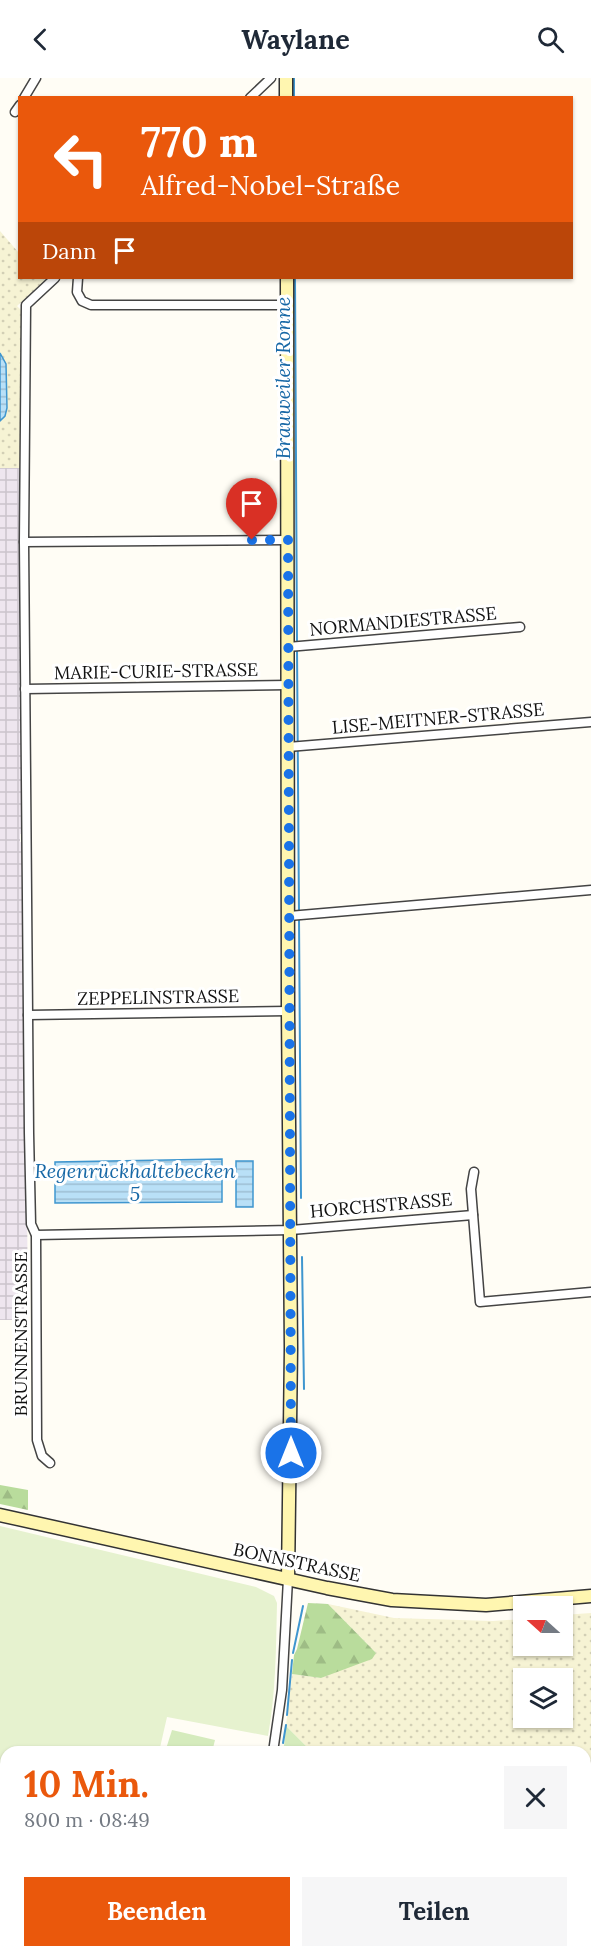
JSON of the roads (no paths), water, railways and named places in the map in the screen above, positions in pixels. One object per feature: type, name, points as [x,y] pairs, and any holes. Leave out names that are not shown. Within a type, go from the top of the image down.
[{"type":"street","points":[[25,96],[36,78]]},
{"type":"street","points":[[252,96],[272,78]]},
{"type":"street","points":[[285,96],[286,78]]},
{"type":"street","name":"BRUNNENSTRASSE","points":[[50,1463],[42,1456],[37,1440],[36,1235],[31,1224],[24,542],[26,305],[54,279]]},
{"type":"street","points":[[78,279],[77,292],[82,301],[91,305],[288,305]]},
{"type":"street","points":[[274,1746],[282,1690],[291,1478],[288,1011],[291,916],[287,279]]},
{"type":"street","points":[[24,542],[288,540]]},
{"type":"street","name":"NORMANDIESTRASSE","points":[[290,647],[520,627]]},
{"type":"street","name":"MARIE-CURIE-STRASSE","points":[[25,689],[288,685]]},
{"type":"street","name":"LISE-MEITNER-STRASSE","points":[[290,747],[591,722]]},
{"type":"street","points":[[291,916],[591,890]]},
{"type":"street","name":"ZEPPELINSTRASSE","points":[[28,1015],[288,1011]]},
{"type":"street","points":[[474,1172],[471,1189],[480,1302],[591,1292]]},
{"type":"street","name":"HORCHSTRASSE","points":[[36,1235],[291,1230],[473,1215]]},
{"type":"street","name":"BONNSTRASSE","points":[[0,1515],[392,1600],[486,1605],[591,1596]]},
{"type":"water","points":[[0,353],[6,364],[7,408],[5,416],[0,421]]},
{"type":"water","name":"Regenrückhaltebecken 5","points":[[222,1159],[222,1202],[55,1203],[55,1162]]},
{"type":"water","points":[[236,1161],[253,1161],[253,1207],[236,1207]]},
{"type":"waterway","name":"Brauweiler Ronne","points":[[294,78],[294,96]]},
{"type":"waterway","name":"Brauweiler Ronne","points":[[295,279],[297,643]]},
{"type":"waterway","name":"Brauweiler Ronne","points":[[297,649],[299,913]]},
{"type":"waterway","name":"Brauweiler Ronne","points":[[299,919],[301,1198]]},
{"type":"waterway","name":"Brauweiler Ronne","points":[[302,1257],[304,1389]]},
{"type":"waterway","points":[[293,1653],[303,1606]]},
{"type":"waterway","points":[[287,1715],[292,1660]]},
{"type":"waterway","points":[[283,1743],[286,1725]]}]
